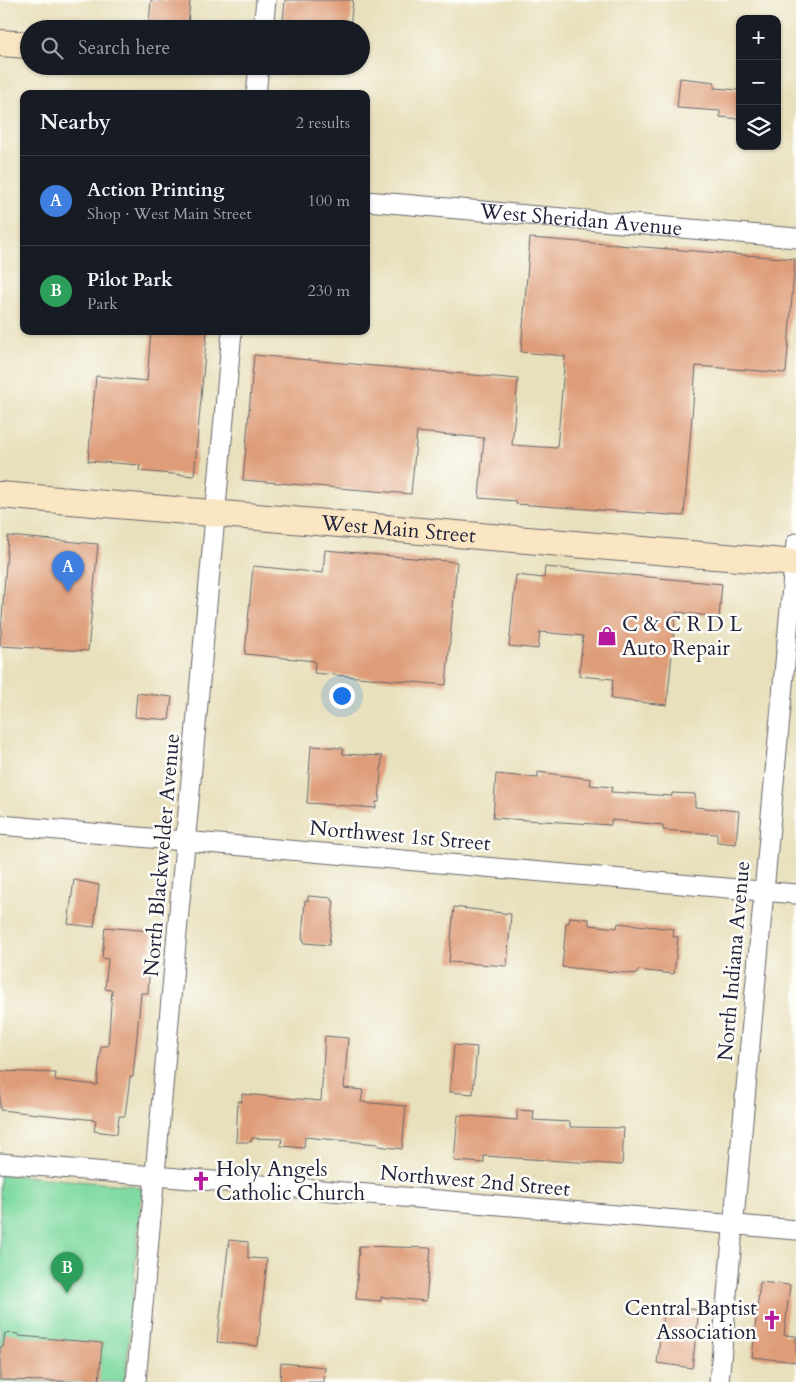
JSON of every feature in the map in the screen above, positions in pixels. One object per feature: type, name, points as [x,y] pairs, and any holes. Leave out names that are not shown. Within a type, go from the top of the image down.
[{"type":"main road","points":[[0,43],[20,44]]},
{"type":"main road","name":"West Main Street","points":[[0,495],[216,514],[795,556]]},
{"type":"street","points":[[264,20],[266,0]]},
{"type":"street","points":[[256,90],[258,75]]},
{"type":"street","name":"West Sheridan Avenue","points":[[370,201],[796,238]]},
{"type":"street","name":"North Blackwelder Avenue","points":[[136,1382],[232,335]]},
{"type":"street","name":"North Indiana Avenue","points":[[719,1382],[795,556]]},
{"type":"street","name":"Northwest 1st Street","points":[[0,825],[796,894]]},
{"type":"street","name":"Northwest 2nd Street","points":[[0,1163],[796,1230]]},
{"type":"green space","points":[[0,1174],[134,1186],[142,1189],[125,1382],[0,1382]]},
{"type":"building","points":[[151,0],[190,0],[188,20],[149,20]]},
{"type":"building","points":[[285,0],[353,0],[351,20],[283,20]]},
{"type":"building","points":[[680,78],[715,82],[714,88],[736,90],[736,119],[720,117],[720,111],[677,108]]},
{"type":"building","points":[[530,238],[795,259],[786,373],[696,366],[684,516],[516,504],[516,501],[479,498],[484,438],[417,432],[411,494],[243,480],[254,355],[518,379],[512,445],[557,448],[565,356],[521,352]]},
{"type":"building","points":[[151,335],[207,335],[194,476],[139,471],[140,465],[88,461],[96,376],[147,381]]},
{"type":"building","points":[[8,536],[98,544],[88,651],[0,646]]},
{"type":"building","points":[[325,550],[457,562],[446,685],[314,673],[315,661],[245,654],[253,566],[323,573]]},
{"type":"building","points":[[545,567],[722,584],[719,617],[676,612],[667,705],[611,699],[613,679],[579,676],[583,636],[540,632],[538,649],[509,646],[516,575],[544,578]]},
{"type":"building","points":[[137,693],[172,697],[169,720],[135,717]]},
{"type":"building","points":[[311,746],[343,748],[343,754],[382,756],[379,802],[376,802],[376,808],[307,803]]},
{"type":"building","points":[[538,772],[591,779],[590,785],[612,787],[611,792],[672,796],[672,793],[695,794],[695,807],[739,811],[736,844],[717,842],[717,834],[663,830],[663,825],[611,820],[611,825],[493,818],[496,774],[538,778]]},
{"type":"building","points":[[74,880],[99,885],[94,927],[68,924]]},
{"type":"building","points":[[308,896],[332,898],[332,901],[334,901],[329,945],[304,943],[304,939],[302,939],[305,900],[308,901]]},
{"type":"building","points":[[454,907],[511,914],[507,966],[449,962]]},
{"type":"building","points":[[570,917],[589,919],[589,925],[617,928],[618,923],[674,929],[673,937],[678,937],[674,974],[638,970],[637,974],[562,967],[566,923],[569,923]]},
{"type":"building","points":[[105,927],[152,931],[148,993],[141,993],[133,1077],[130,1077],[125,1116],[119,1116],[117,1134],[94,1131],[96,1120],[0,1110],[0,1071],[56,1073],[55,1080],[97,1085],[101,1046],[108,1046],[112,990],[105,989],[108,959],[102,958]]},
{"type":"building","points":[[325,1036],[348,1038],[344,1088],[363,1090],[361,1102],[406,1106],[402,1149],[378,1146],[378,1144],[305,1137],[304,1148],[281,1146],[282,1139],[252,1138],[251,1142],[236,1142],[238,1101],[242,1102],[242,1094],[321,1101]]},
{"type":"building","points":[[454,1045],[477,1047],[473,1094],[450,1092]]},
{"type":"building","points":[[517,1110],[534,1111],[533,1120],[570,1122],[570,1127],[624,1128],[622,1165],[484,1156],[484,1163],[454,1161],[458,1115],[517,1120]]},
{"type":"building","points":[[229,1240],[248,1242],[248,1258],[267,1259],[258,1346],[217,1342]]},
{"type":"building","points":[[359,1246],[431,1248],[426,1301],[381,1297],[381,1301],[356,1299]]},
{"type":"building","points":[[760,1282],[790,1285],[784,1335],[796,1336],[796,1362],[752,1357]]},
{"type":"building","points":[[664,1306],[699,1310],[692,1368],[657,1363]]},
{"type":"building","points":[[5,1333],[19,1334],[19,1336],[102,1343],[99,1382],[0,1380],[0,1347],[3,1347]]},
{"type":"building","points":[[281,1363],[325,1367],[324,1382],[280,1382]]},
{"type":"place","name":"Action Printing","points":[[68,592]]},
{"type":"place","name":"C & C R D L Auto Repair","points":[[607,636]]},
{"type":"place","name":"Holy Angels Catholic Church","points":[[201,1181]]},
{"type":"place","name":"Pilot Park","points":[[67,1293]]},
{"type":"place","name":"Central Baptist Association","points":[[772,1320]]}]
